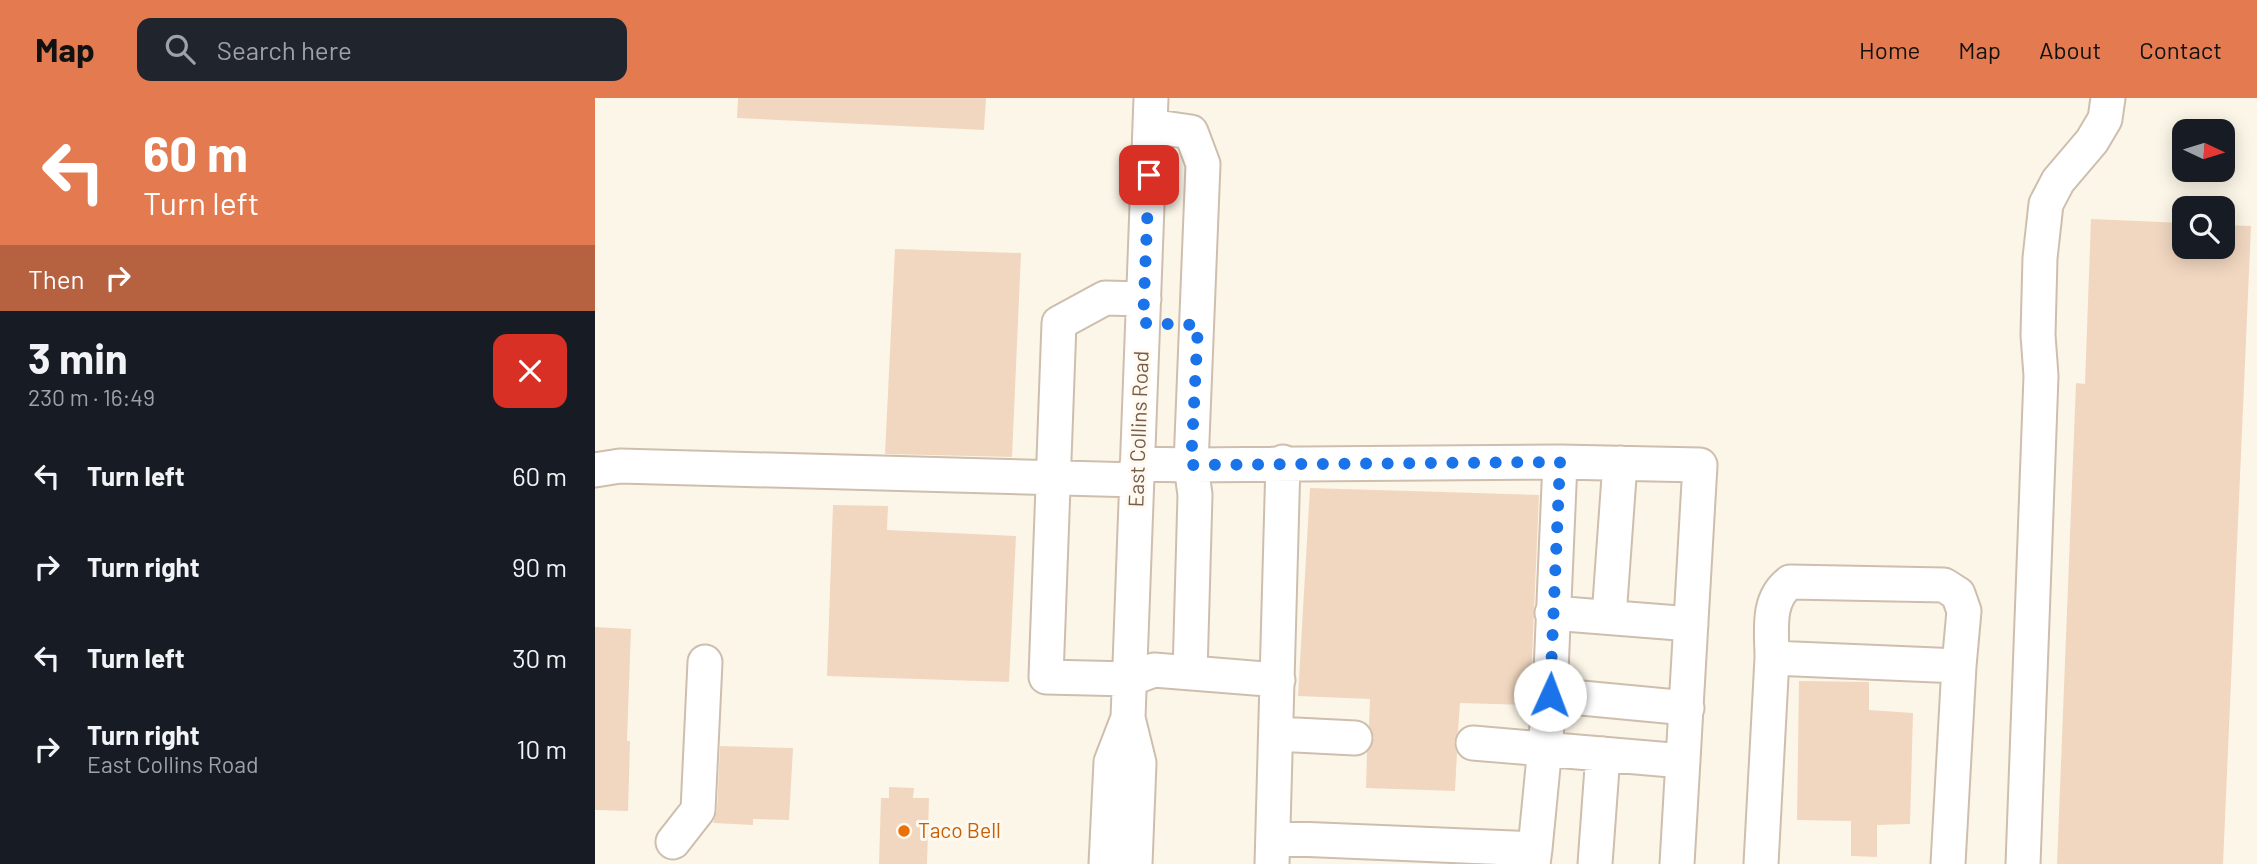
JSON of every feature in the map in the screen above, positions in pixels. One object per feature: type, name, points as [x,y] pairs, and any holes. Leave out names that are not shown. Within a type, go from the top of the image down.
[{"type":"street","points":[[2023,864],[2041,376],[2038,335],[2040,258],[2046,204],[2058,181],[2092,141],[2105,119],[2108,98]]},
{"type":"street","points":[[1151,112],[1191,132],[1203,164],[1191,465],[1195,495],[1190,673]]},
{"type":"street","name":"East Collins Road","points":[[1128,718],[1151,112]]},
{"type":"street","points":[[1198,325],[1105,298],[1059,323],[1046,677],[1130,679],[1154,670],[1278,680]]},
{"type":"street","points":[[595,470],[620,466],[1053,479],[1191,465],[1283,462],[1700,465],[1677,864]]},
{"type":"street","points":[[1283,462],[1273,851],[1534,856],[1550,695],[1560,462]]},
{"type":"street","points":[[1609,617],[1620,463]]},
{"type":"street","points":[[1761,864],[1773,606],[1779,590],[1790,582],[1944,585],[1958,594],[1963,611],[1948,864]]},
{"type":"street","points":[[1552,613],[1691,624]]},
{"type":"street","points":[[1772,658],[1959,666]]},
{"type":"street","points":[[673,842],[698,810],[705,662]]},
{"type":"street","points":[[1550,695],[1686,708]]},
{"type":"street","points":[[1107,864],[1111,762],[1128,718]]},
{"type":"street","points":[[1128,718],[1139,762],[1135,864]]},
{"type":"street","points":[[1276,734],[1355,738]]},
{"type":"street","points":[[1473,743],[1683,761]]},
{"type":"street","points":[[1595,864],[1603,754]]},
{"type":"building","points":[[738,98],[986,98],[984,130],[737,118]]},
{"type":"building","points":[[2091,219],[2172,222],[2172,259],[2235,259],[2235,225],[2251,226],[2223,864],[2057,864],[2076,383],[2085,384]]},
{"type":"building","points":[[895,249],[1021,253],[1012,457],[885,454]]},
{"type":"building","points":[[1310,488],[1539,495],[1530,705],[1460,703],[1458,731],[1454,742],[1457,753],[1455,791],[1366,788],[1367,752],[1374,738],[1369,725],[1370,699],[1298,696]]},
{"type":"building","points":[[833,505],[888,506],[887,530],[1016,536],[1009,682],[827,676]]},
{"type":"building","points":[[595,627],[631,629],[627,741],[630,741],[628,811],[595,810]]},
{"type":"building","points":[[1799,681],[1869,682],[1869,710],[1913,713],[1910,824],[1877,825],[1877,857],[1851,856],[1851,821],[1797,820]]},
{"type":"building","points":[[720,746],[793,748],[789,820],[753,819],[753,825],[713,823],[717,811]]},
{"type":"building","name":"Taco Bell","points":[[889,787],[914,788],[913,798],[929,798],[927,864],[879,864],[881,798],[889,798]]},
{"type":"place","name":"Taco Bell","points":[[904,831]]},
{"type":"route","points":[[1149,175],[1143,323],[1198,325],[1191,465],[1283,462],[1560,462],[1550,695]]}]
